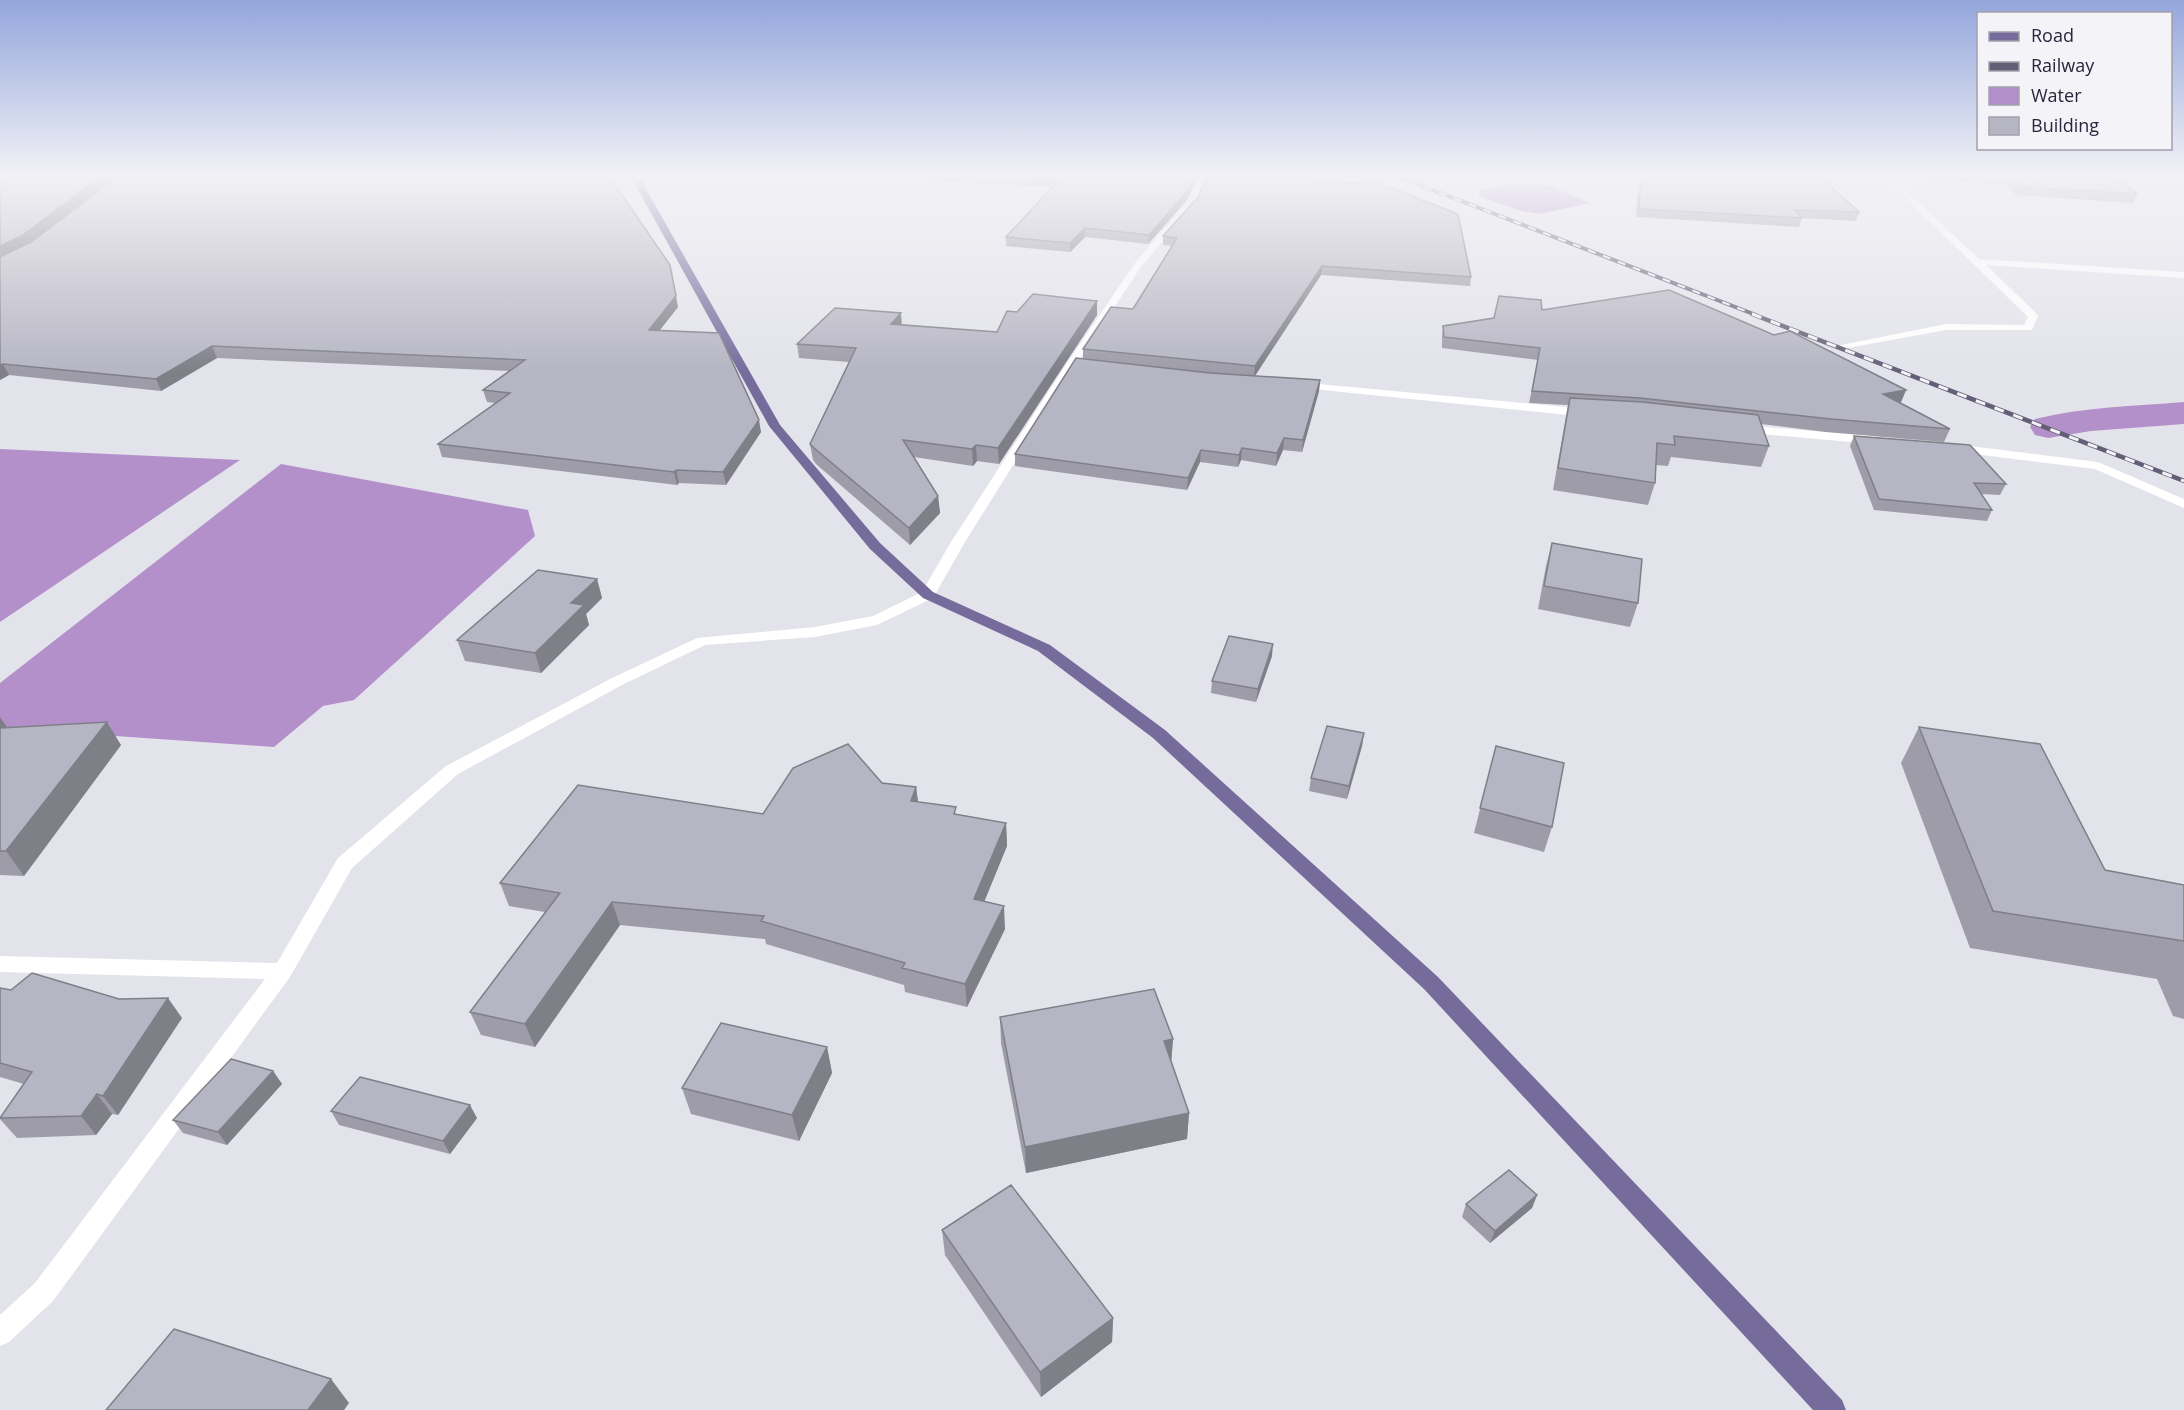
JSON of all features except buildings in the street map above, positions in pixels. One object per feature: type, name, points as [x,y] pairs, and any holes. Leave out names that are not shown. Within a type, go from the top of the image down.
[{"type":"main road","points":[[671,241],[775,426],[875,546],[928,595],[1044,648],[1159,734],[1431,983],[1832,1410]]},
{"type":"street","points":[[0,1333],[44,1292],[283,971],[345,863],[452,770],[618,681],[702,641],[815,632],[877,620],[928,595],[958,542],[1078,364],[1140,262],[1159,241]]},
{"type":"street","points":[[1841,348],[1946,327],[2028,328],[2033,316],[1955,241]]},
{"type":"street","points":[[1977,262],[2184,275]]},
{"type":"street","points":[[1289,384],[1346,388],[1538,410],[1604,414]]},
{"type":"street","points":[[1727,427],[1886,441]]},
{"type":"street","points":[[1945,448],[2005,453],[2098,466],[2184,504]]},
{"type":"street","points":[[0,964],[283,971]]},
{"type":"water","points":[[0,449],[240,460],[0,622]]},
{"type":"water","points":[[281,464],[528,510],[535,536],[354,700],[323,706],[274,747],[0,728],[0,683]]},
{"type":"waterway","points":[[2048,427],[2091,420],[2184,413]]},
{"type":"railway","points":[[1564,241],[1756,315]]},
{"type":"railway","points":[[1752,314],[2184,481]]}]
